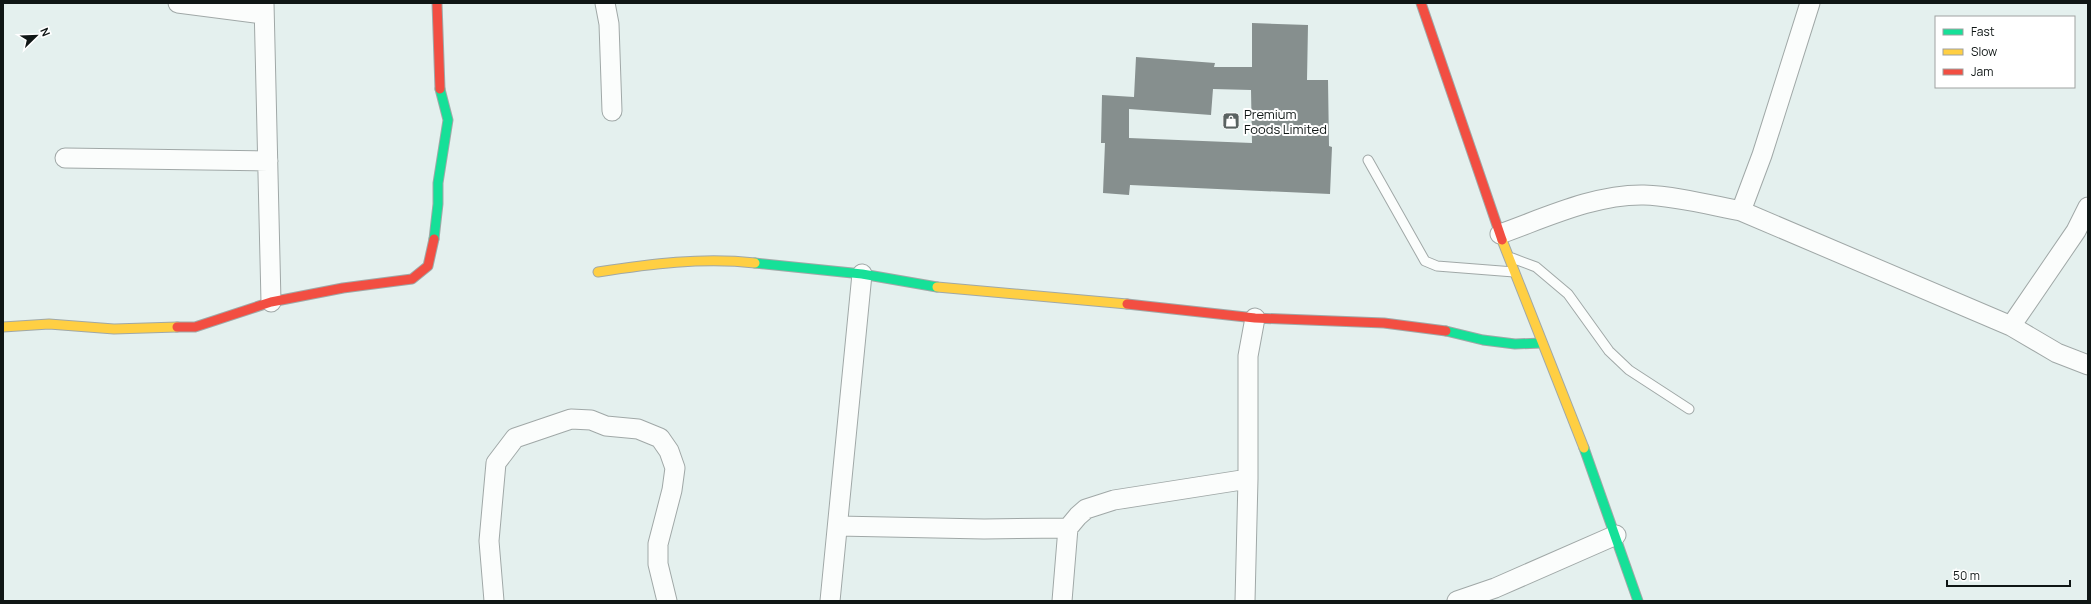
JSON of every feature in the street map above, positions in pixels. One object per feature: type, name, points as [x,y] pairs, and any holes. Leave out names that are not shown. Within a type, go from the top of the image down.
[{"type":"street","points":[[178,3],[264,8],[271,302]]},
{"type":"street","points":[[3,327],[49,324],[114,329],[195,327],[271,302],[343,288],[412,279],[428,266],[433,245],[434,223],[438,204],[438,183],[448,120],[439,87],[439,31],[437,3]]},
{"type":"street","points":[[605,3],[609,24],[612,111]]},
{"type":"street","points":[[1421,3],[1508,257],[1594,474],[1638,601]]},
{"type":"street","points":[[1741,211],[1762,155],[1810,3]]},
{"type":"street","points":[[65,158],[268,160]]},
{"type":"street","points":[[1500,234],[1572,208],[1609,198],[1644,195],[1700,203],[1741,211],[2011,326],[2057,353],[2088,365]]},
{"type":"street","points":[[2011,326],[2076,230],[2088,207]]},
{"type":"street","points":[[598,272],[652,264],[740,261],[862,274],[946,288],[1087,300],[1255,318],[1384,323],[1450,331],[1483,340],[1515,344],[1542,343]]},
{"type":"street","points":[[830,601],[862,274]]},
{"type":"street","points":[[1245,601],[1248,479],[1248,356],[1255,318]]},
{"type":"street","points":[[494,601],[489,541],[496,463],[515,438],[571,419],[591,420],[606,426],[638,429],[660,438],[669,451],[675,468],[672,490],[658,544],[658,564],[667,601]]},
{"type":"street","points":[[1062,601],[1068,528],[1086,509],[1114,500],[1248,479]]},
{"type":"street","points":[[838,526],[984,529],[1068,528]]},
{"type":"street","points":[[1457,601],[1495,595],[1616,535]]},
{"type":"lane","points":[[1368,160],[1425,261],[1437,266],[1514,272]]},
{"type":"lane","points":[[1508,257],[1536,267],[1568,294],[1609,351],[1629,370],[1689,409]]},
{"type":"building","points":[[1252,23],[1308,25],[1307,80],[1328,80],[1329,146],[1332,147],[1330,194],[1130,185],[1129,195],[1103,193],[1105,143],[1101,143],[1102,95],[1134,97],[1136,57],[1215,63],[1214,67],[1252,67]],"holes":[[[1213,89],[1251,90],[1252,143],[1129,138],[1129,109],[1211,115]]]},
{"type":"traffic: fast","points":[[434,239],[438,204],[438,183],[448,120],[440,89]]},
{"type":"traffic: fast","points":[[755,263],[862,274],[937,287]]},
{"type":"traffic: fast","points":[[1446,331],[1483,340],[1515,344],[1542,343]]},
{"type":"traffic: fast","points":[[1584,448],[1638,601]]},
{"type":"traffic: slow","points":[[1502,240],[1584,448]]},
{"type":"traffic: slow","points":[[598,272],[676,262],[735,261],[755,263]]},
{"type":"traffic: slow","points":[[937,287],[1127,304]]},
{"type":"traffic: slow","points":[[3,327],[49,324],[114,329],[177,327]]},
{"type":"traffic: jam","points":[[437,3],[440,89]]},
{"type":"traffic: jam","points":[[1421,3],[1502,240]]},
{"type":"traffic: jam","points":[[177,327],[195,327],[271,302],[343,288],[412,279],[428,266],[434,239]]},
{"type":"traffic: jam","points":[[1127,304],[1255,318],[1384,323],[1446,331]]},
{"type":"place","name":"Premium Foods Limited","points":[[1231,121]]}]
